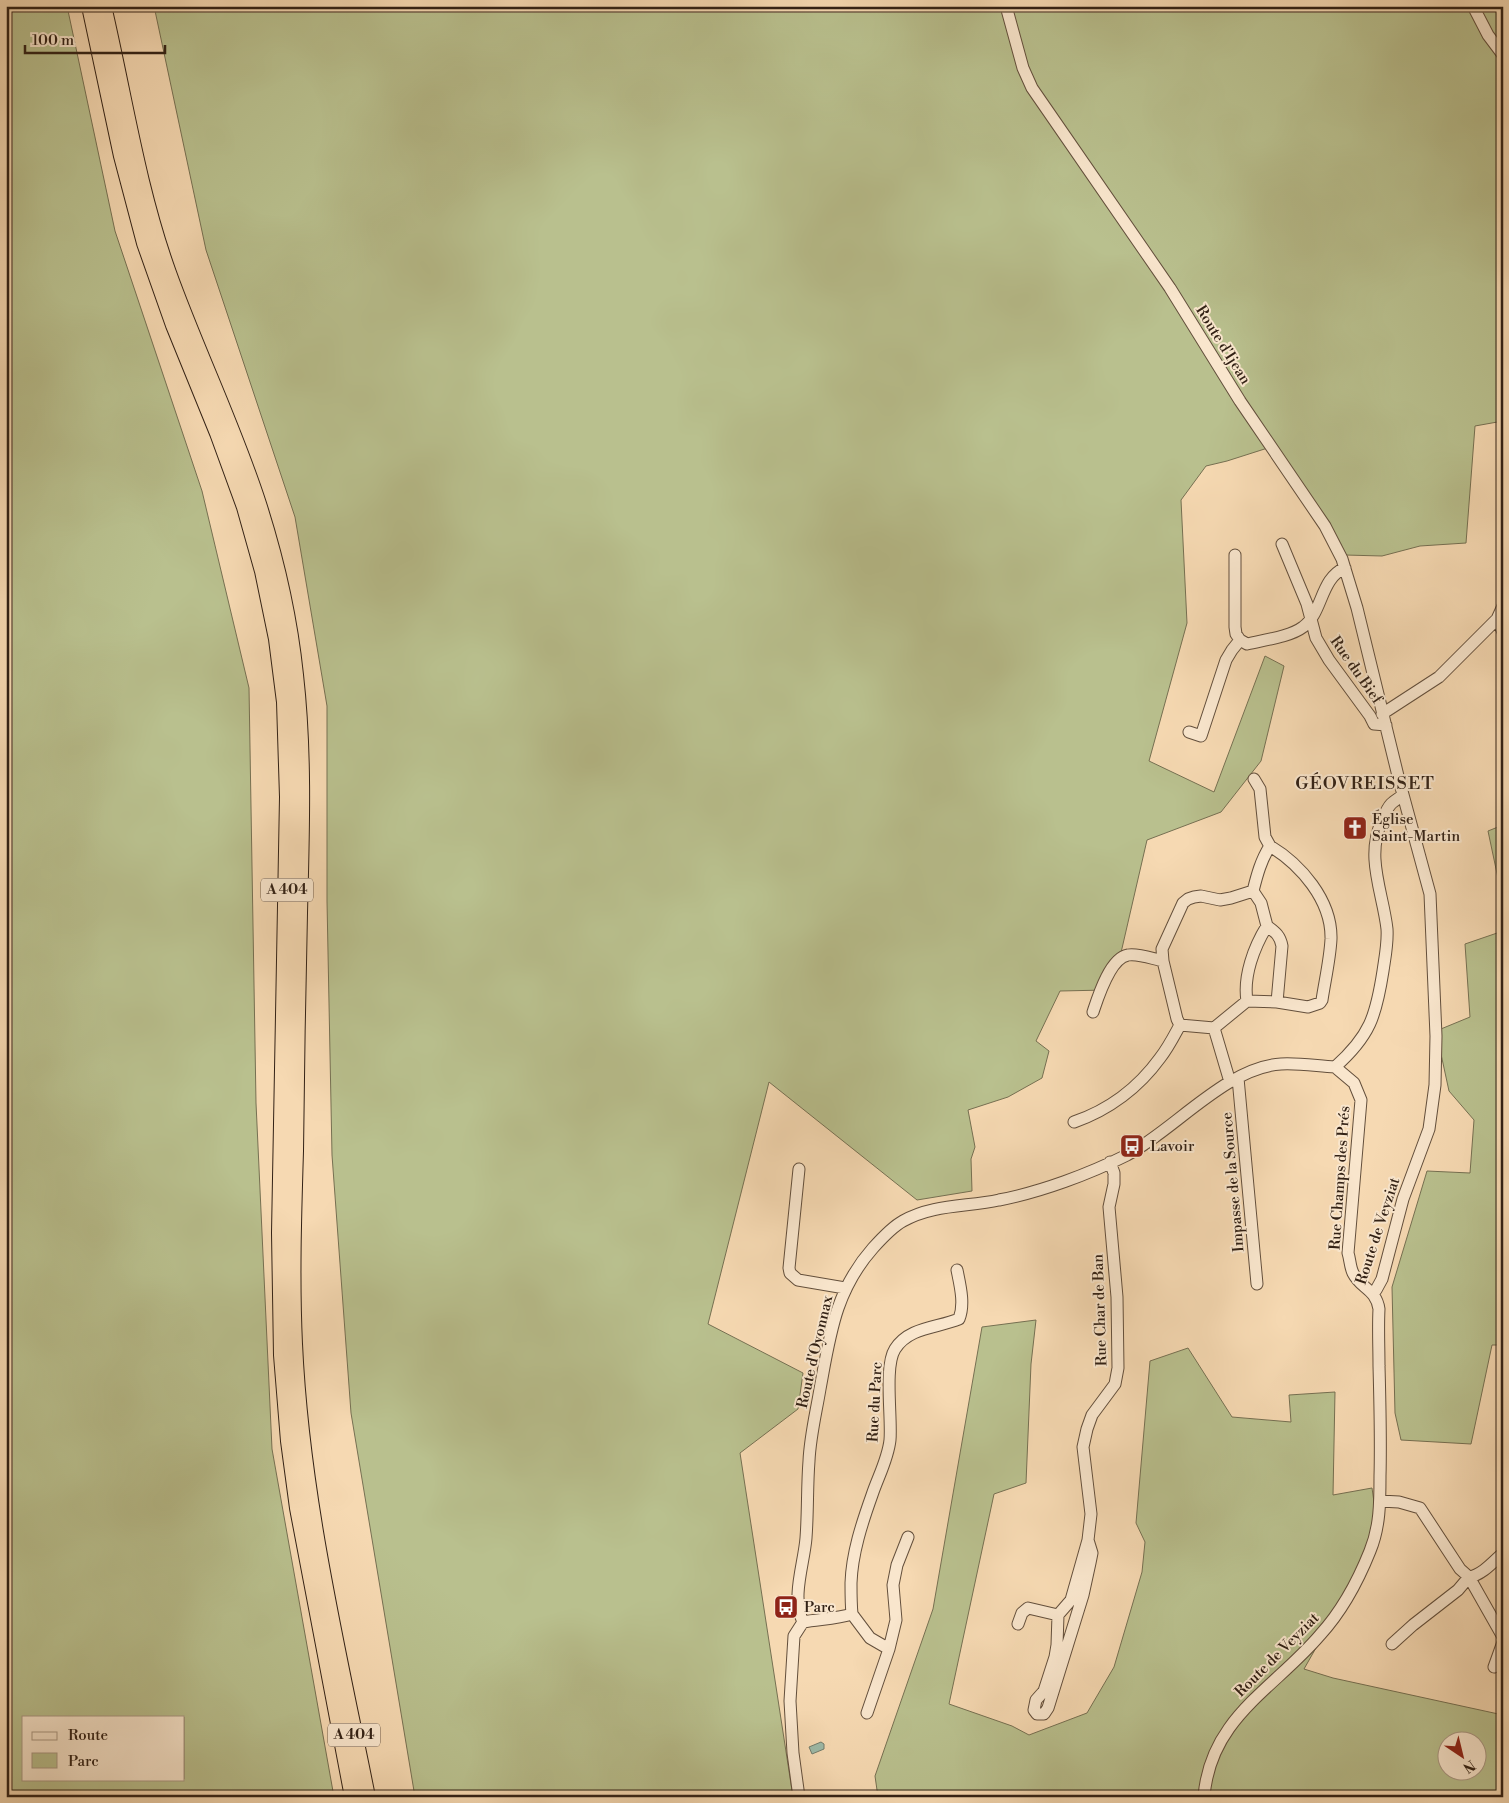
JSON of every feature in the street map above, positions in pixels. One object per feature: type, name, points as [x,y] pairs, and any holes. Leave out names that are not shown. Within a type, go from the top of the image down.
[{"type":"highway","name":"A 404","points":[[90,6],[122,156],[144,243],[245,507],[263,571],[277,639],[285,702],[288,761],[280,1233],[280,1288],[285,1399],[302,1534],[353,1797]]},
{"type":"highway","name":"A 404","points":[[103,6],[136,158],[156,237],[181,307],[232,432],[257,502],[277,572],[291,642],[298,707],[301,809],[293,1230],[294,1343],[305,1469],[314,1529],[367,1797]]},
{"type":"street","name":"Route d'Ijean","points":[[1006,6],[1023,68],[1032,88],[1048,114],[1170,288],[1240,401],[1325,526],[1337,547],[1357,608],[1384,719]]},
{"type":"street","points":[[1473,6],[1488,35],[1503,55]]},
{"type":"street","name":"Rue du Bief","points":[[1282,544],[1306,604],[1316,638],[1329,660],[1370,716],[1372,722],[1374,724],[1384,719]]},
{"type":"street","points":[[1235,555],[1235,627],[1236,634],[1240,640],[1247,644],[1302,628],[1310,621],[1325,588],[1335,574],[1345,568]]},
{"type":"street","points":[[1384,719],[1440,677],[1497,619],[1503,606]]},
{"type":"street","points":[[1497,619],[1503,632]]},
{"type":"street","points":[[1189,732],[1201,736],[1226,660],[1240,640]]},
{"type":"street","name":"Route de Veyziat","points":[[1204,1797],[1204,1785],[1212,1758],[1226,1731],[1253,1699],[1320,1636],[1331,1622],[1348,1596],[1371,1548],[1377,1530],[1380,1501],[1379,1309],[1378,1300],[1372,1292],[1376,1290],[1382,1279],[1403,1198],[1429,1129],[1435,1085],[1436,1036],[1430,894],[1384,719]]},
{"type":"street","points":[[1180,1024],[1214,1028],[1247,1001],[1277,1002],[1308,1007],[1320,1004],[1322,1000],[1331,938],[1330,924],[1311,883],[1285,855],[1270,846],[1265,837],[1260,789],[1254,779]]},
{"type":"street","points":[[1335,1067],[1354,1051],[1368,1030],[1378,1004],[1387,947],[1387,929],[1374,859],[1374,841],[1391,804],[1403,795]]},
{"type":"street","points":[[1253,891],[1264,855],[1270,846]]},
{"type":"street","points":[[1253,891],[1261,903],[1267,926],[1281,938],[1277,1002]]},
{"type":"street","points":[[1180,1024],[1177,1019],[1163,961],[1162,949],[1183,903],[1188,899],[1201,896],[1220,900],[1253,891]]},
{"type":"street","points":[[1247,1001],[1246,994],[1251,959],[1256,944],[1267,926]]},
{"type":"street","points":[[1093,1012],[1101,989],[1115,963],[1122,957],[1130,954],[1163,961]]},
{"type":"street","points":[[1074,1122],[1095,1115],[1116,1102],[1161,1057],[1180,1024]]},
{"type":"street","name":"Impasse de la Source","points":[[1214,1028],[1234,1080],[1257,1284]]},
{"type":"street","name":"Route d'Oyonnax","points":[[803,1622],[798,1608],[806,1538],[809,1458],[827,1352],[837,1309],[845,1288],[866,1256],[880,1240],[900,1222],[912,1216],[946,1206],[995,1201],[1025,1195],[1110,1162],[1146,1143],[1234,1080],[1258,1069],[1280,1064],[1335,1067]]},
{"type":"street","name":"Rue Champs des Prés","points":[[1335,1067],[1354,1083],[1361,1100],[1348,1253],[1353,1273],[1362,1285],[1372,1292]]},
{"type":"street","name":"Rue Char de Ban","points":[[1088,1540],[1092,1553],[1082,1595],[1047,1712],[1041,1715],[1034,1710],[1036,1700],[1044,1691],[1055,1657],[1058,1614],[1071,1600],[1088,1540],[1091,1514],[1083,1447],[1086,1429],[1092,1415],[1115,1384],[1118,1368],[1118,1297],[1109,1207],[1114,1184],[1114,1173],[1110,1162]]},
{"type":"street","points":[[799,1169],[790,1273],[798,1280],[845,1288]]},
{"type":"street","name":"Rue du Parc","points":[[852,1614],[851,1582],[856,1544],[883,1467],[890,1441],[889,1374],[894,1350],[905,1338],[916,1331],[944,1325],[958,1319],[961,1312],[961,1292],[957,1270]]},
{"type":"street","points":[[1380,1501],[1399,1502],[1420,1508],[1460,1569],[1469,1577],[1503,1637]]},
{"type":"street","points":[[867,1713],[889,1649],[896,1620],[893,1586],[897,1565],[908,1537]]},
{"type":"street","points":[[1392,1644],[1458,1590],[1469,1577],[1482,1572],[1503,1553]]},
{"type":"street","points":[[1018,1624],[1022,1613],[1028,1608],[1058,1614]]},
{"type":"street","points":[[799,1797],[793,1752],[790,1701],[794,1636],[803,1622],[824,1618],[840,1618],[852,1614],[870,1638],[889,1649]]},
{"type":"street","points":[[1494,1666],[1503,1642]]},
{"type":"green space","points":[[6,6],[67,6],[115,231],[202,491],[249,688],[256,1103],[272,1449],[334,1797],[6,1797]]},
{"type":"green space","points":[[154,6],[1503,6],[1503,206],[1498,208],[1503,225],[1503,421],[1475,426],[1466,543],[1420,546],[1382,556],[1345,555],[1274,446],[1206,466],[1181,500],[1187,623],[1149,761],[1214,792],[1265,656],[1284,666],[1261,761],[1221,812],[1147,840],[1120,957],[1106,990],[1060,991],[1036,1041],[1049,1051],[1042,1078],[1008,1097],[968,1110],[975,1147],[971,1159],[972,1191],[917,1200],[769,1082],[708,1324],[803,1373],[798,1409],[740,1453],[793,1797],[415,1797],[351,1413],[332,1155],[327,901],[327,706],[295,517],[206,250]]},
{"type":"green space","points":[[1503,825],[1503,902],[1488,831]]},
{"type":"green space","points":[[1503,931],[1503,1345],[1492,1345],[1471,1444],[1401,1440],[1395,1413],[1392,1287],[1427,1171],[1470,1173],[1474,1120],[1449,1091],[1436,1031],[1470,1017],[1465,944]]},
{"type":"green space","points":[[1036,1320],[1031,1364],[1026,1483],[994,1494],[949,1704],[1012,1726],[1029,1735],[1087,1713],[1114,1667],[1142,1572],[1145,1542],[1136,1523],[1150,1361],[1188,1348],[1232,1417],[1291,1422],[1289,1395],[1335,1392],[1333,1495],[1372,1488],[1379,1537],[1304,1669],[1333,1678],[1503,1715],[1503,1797],[878,1797],[875,1776],[933,1609],[982,1327]]},
{"type":"shaded area","points":[[821,1742],[824,1744],[824,1749],[812,1754],[809,1747]]},
{"type":"place","name":"Église Saint-Martin","points":[[1355,828]]},
{"type":"place","name":"Lavoir","points":[[1132,1146]]},
{"type":"place","name":"Parc","points":[[786,1607]]},
{"type":"district","name":"GÉOVREISSET","points":[[1365,783]]}]
